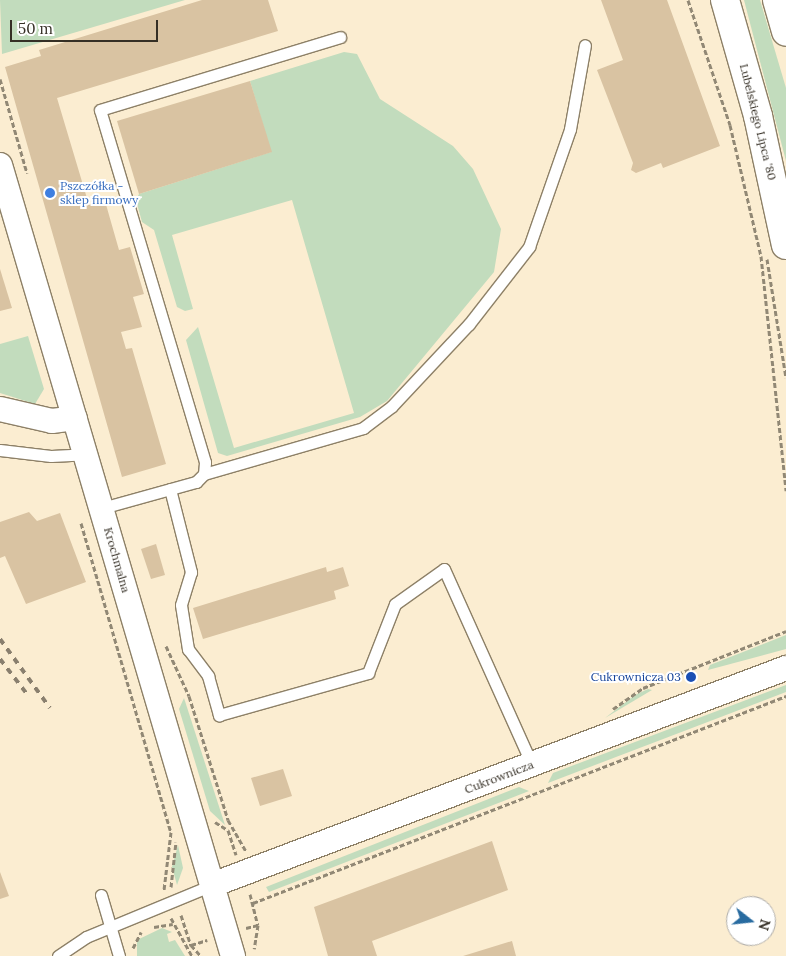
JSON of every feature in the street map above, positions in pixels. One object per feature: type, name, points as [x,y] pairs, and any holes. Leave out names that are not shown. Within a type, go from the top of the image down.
[{"type":"main road","name":"Lubelskiego Lipca '80","points":[[724,0],[758,116],[786,245]]},
{"type":"main road","points":[[777,0],[786,32]]},
{"type":"street","name":"Krochmalna","points":[[0,165],[233,956]]},
{"type":"street","points":[[0,409],[52,421],[75,418]]},
{"type":"street","name":"Cukrownicza","points":[[212,885],[786,668]]},
{"type":"lane","points":[[204,474],[205,462],[100,110],[340,37]]},
{"type":"lane","points":[[102,508],[170,490],[196,482],[204,474],[363,428],[392,406],[469,324],[530,247],[570,129],[585,45]]},
{"type":"lane","points":[[0,450],[52,456],[86,454]]},
{"type":"lane","points":[[170,490],[191,572],[181,605],[188,649],[208,676],[219,715],[368,673],[395,604],[444,569],[532,765]]},
{"type":"lane","points":[[58,956],[110,927],[212,885]]},
{"type":"lane","points":[[101,895],[119,956]]},
{"type":"path","points":[[688,0],[730,125],[761,256],[786,491]]},
{"type":"path","points":[[79,515],[171,832],[163,872],[167,902],[173,924],[192,956]]},
{"type":"path","points":[[164,638],[189,696],[228,820],[247,852]]},
{"type":"path","points":[[253,903],[786,696]]},
{"type":"path","points":[[134,955],[134,939],[140,932],[173,924]]},
{"type":"green space","points":[[0,0],[185,0],[2,54]]},
{"type":"green space","points":[[744,0],[760,0],[786,88],[786,161]]},
{"type":"green space","points":[[344,52],[357,54],[380,99],[453,146],[473,169],[501,229],[494,272],[387,401],[360,417],[227,456],[218,453],[186,340],[198,327],[234,448],[354,413],[292,200],[172,235],[193,309],[185,311],[177,307],[154,230],[142,222],[136,200],[139,194],[271,152],[250,81]]},
{"type":"green space","points":[[28,336],[44,389],[35,404],[0,393],[0,344]]},
{"type":"green space","points":[[786,635],[786,649],[708,670],[710,665]]},
{"type":"green space","points":[[786,685],[786,692],[548,783],[553,773]]},
{"type":"green space","points":[[648,689],[652,690],[605,718],[635,695]]},
{"type":"green space","points":[[184,698],[225,825],[210,811],[179,709]]},
{"type":"green space","points":[[519,787],[529,791],[269,892],[266,887]]},
{"type":"green space","points":[[178,845],[183,868],[177,885],[172,867]]},
{"type":"green space","points":[[162,928],[172,932],[167,934],[169,942],[175,940],[185,956],[137,956],[137,940]]},
{"type":"building","points":[[202,0],[268,0],[278,31],[57,98],[89,205],[105,201],[119,250],[130,247],[144,294],[133,297],[142,327],[121,332],[126,349],[132,348],[166,464],[122,477],[5,67],[41,56],[39,50]]},
{"type":"building","points":[[601,0],[667,0],[720,146],[663,168],[661,163],[636,173],[631,170],[633,163],[597,70],[623,60]]},
{"type":"building","points":[[250,81],[272,152],[139,194],[117,121]]},
{"type":"building","points":[[0,269],[12,308],[0,311]]},
{"type":"building","points":[[29,512],[37,521],[60,513],[86,582],[26,604],[5,556],[0,558],[0,522]]},
{"type":"building","points":[[156,544],[165,575],[151,579],[141,549]]},
{"type":"building","points":[[326,567],[327,572],[343,567],[349,586],[334,591],[336,599],[203,639],[193,608]]},
{"type":"building","points":[[283,769],[292,796],[260,806],[251,778]]},
{"type":"building","points":[[492,841],[508,890],[372,941],[377,956],[328,956],[314,907]]},
{"type":"building","points":[[0,872],[9,896],[0,899]]},
{"type":"building","points":[[512,941],[516,956],[463,956]]},
{"type":"railway","points":[[0,639],[50,708]]},
{"type":"railway","points":[[0,659],[27,694]]},
{"type":"place","name":"Pszczółka - sklep firmowy","points":[[50,193]]},
{"type":"place","name":"Cukrownicza 03","points":[[691,677]]}]
